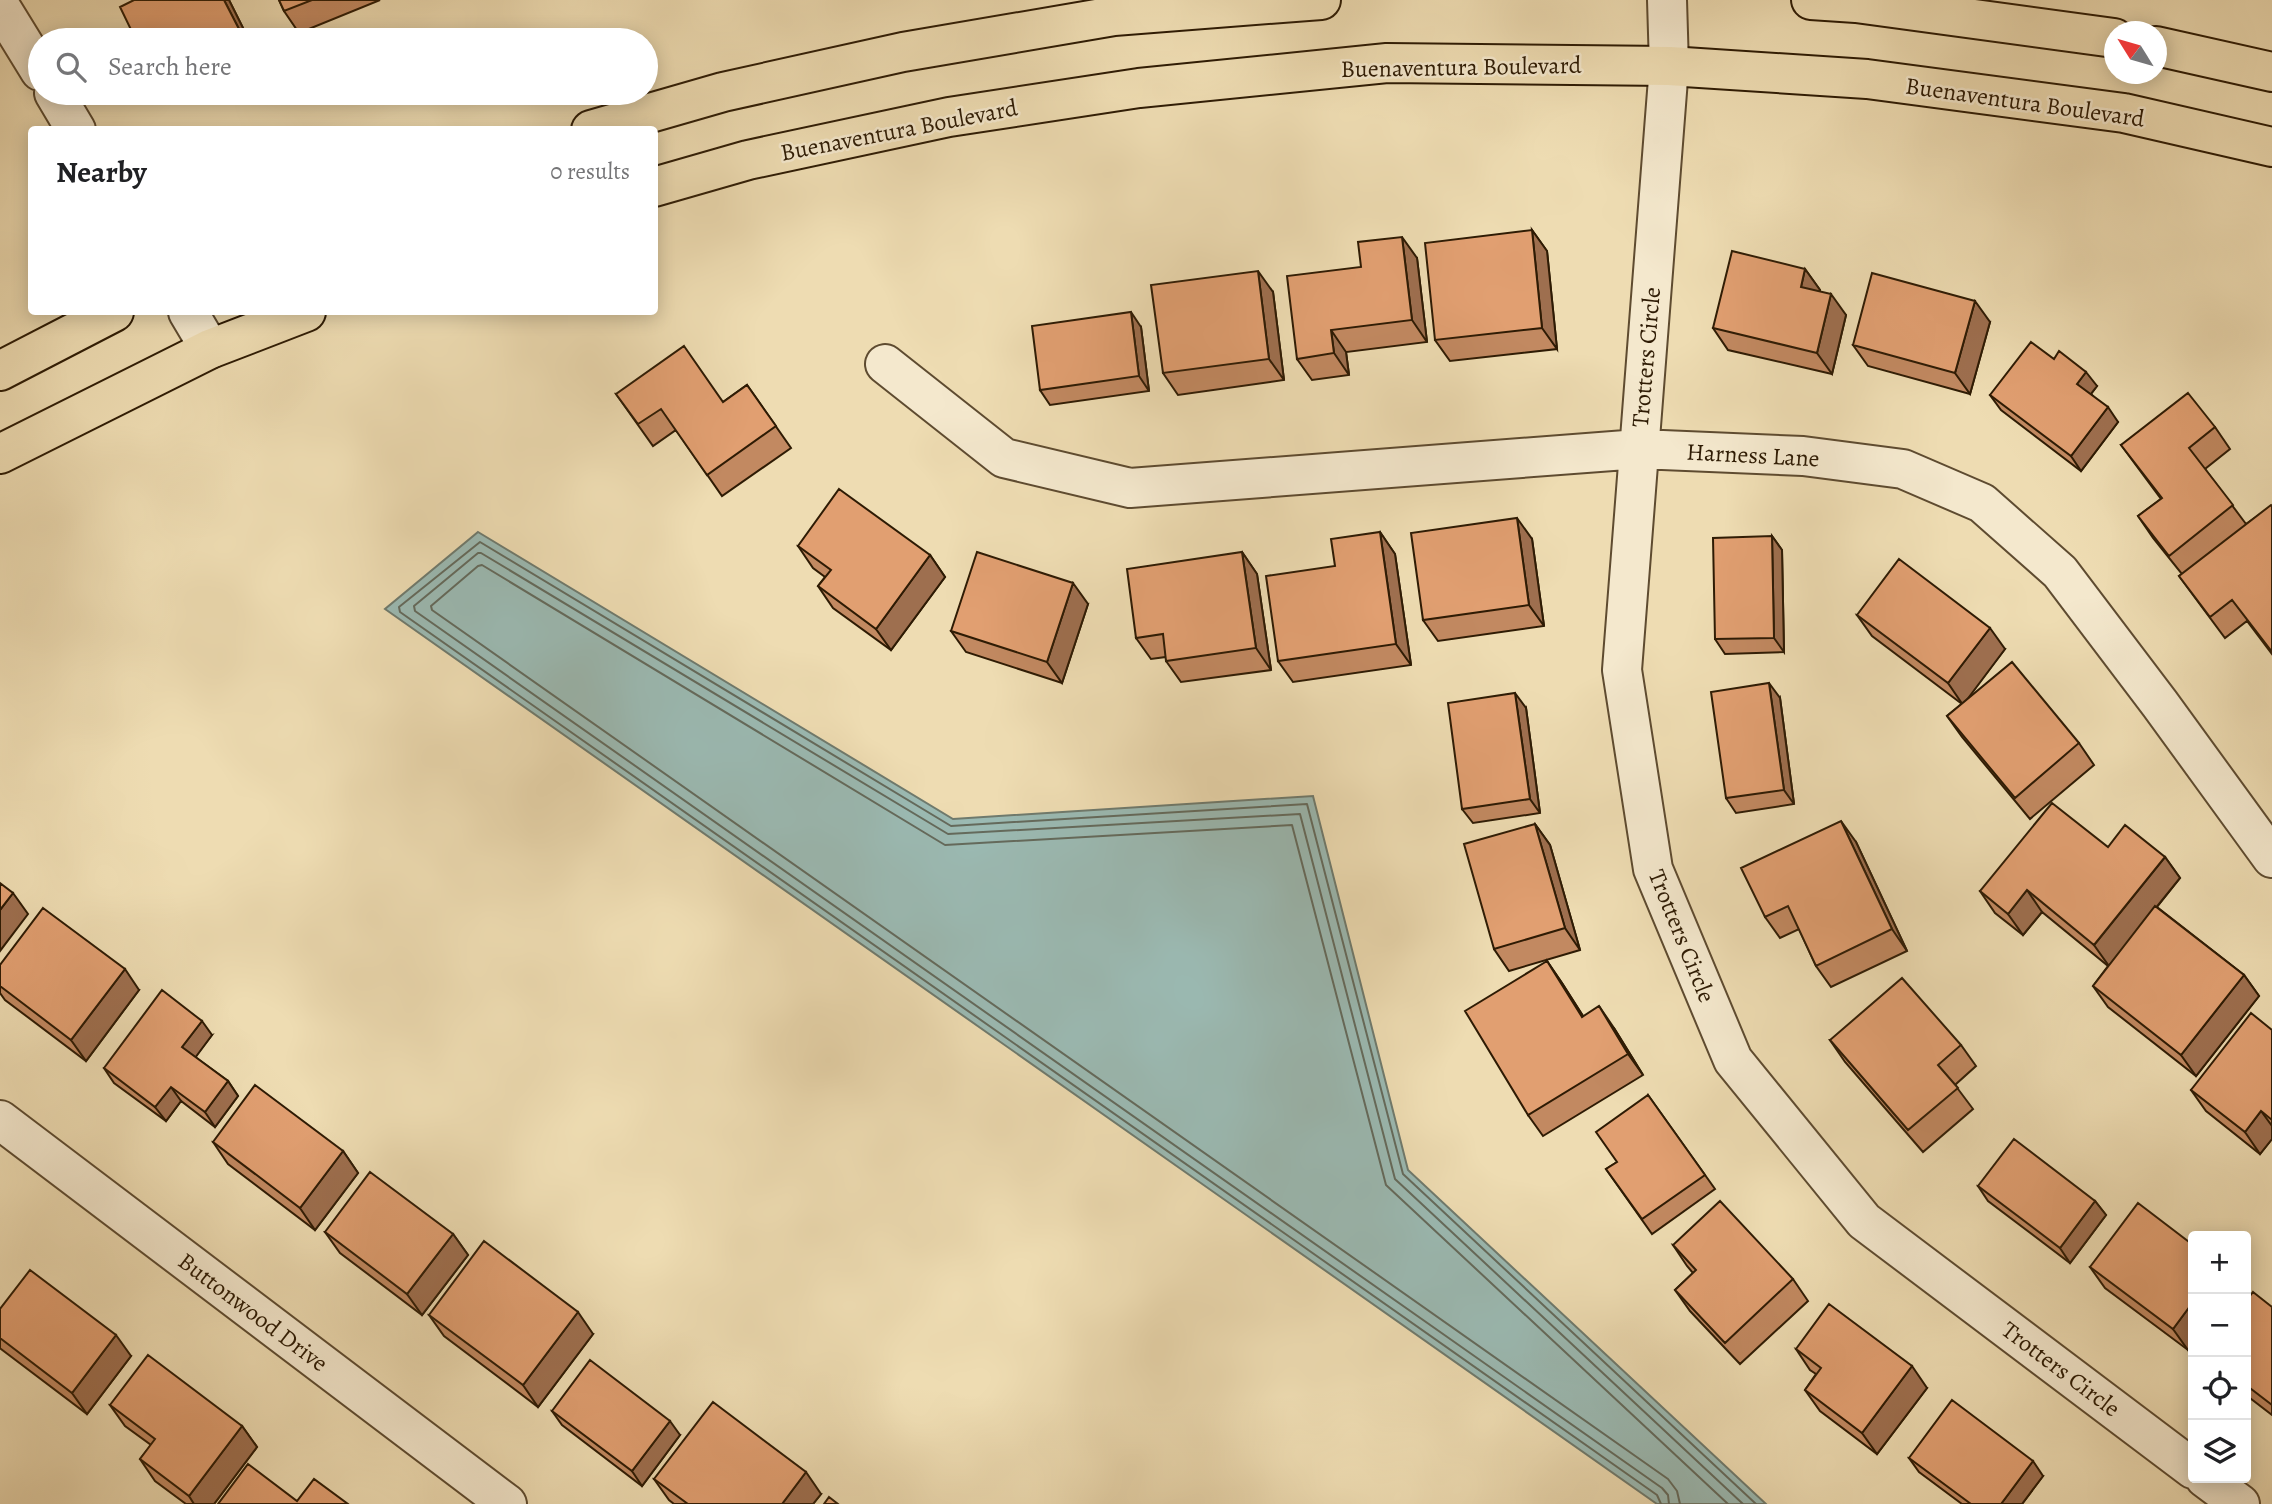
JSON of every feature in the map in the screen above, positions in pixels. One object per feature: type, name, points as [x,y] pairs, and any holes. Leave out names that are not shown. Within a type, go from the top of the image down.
[{"type":"main road","points":[[605,126],[723,92],[903,52],[1114,16],[1321,0]]},
{"type":"main road","points":[[1811,0],[2104,37]]},
{"type":"main road","points":[[2167,48],[2272,72]]},
{"type":"main road","name":"Buenaventura Boulevard","points":[[658,186],[748,160],[949,117],[1139,88],[1387,63],[1669,66],[1867,79],[2124,113],[2272,147]]},
{"type":"main road","points":[[0,371],[108,315]]},
{"type":"main road","points":[[0,454],[210,349],[298,315]]},
{"type":"street","name":"Trotters Circle","points":[[1667,0],[1669,66],[1622,670],[1653,869],[1733,1060],[1864,1221],[2188,1465]]},
{"type":"street","points":[[0,6],[28,52]]},
{"type":"street","points":[[61,105],[74,126]]},
{"type":"street","points":[[190,315],[210,349]]},
{"type":"street","name":"Harness Lane","points":[[885,364],[1004,458],[1130,488],[1639,449],[1804,456],[1903,469],[1982,503],[2060,572],[2272,858]]},
{"type":"street","name":"Buttonwood Drive","points":[[0,1120],[507,1504]]},
{"type":"street","points":[[2212,1483],[2240,1504]]},
{"type":"water","points":[[478,532],[953,819],[1313,796],[1408,1170],[1766,1504],[1657,1504],[385,609]]},
{"type":"building","points":[[134,0],[224,0],[238,28],[130,28],[120,7]]},
{"type":"building","points":[[279,0],[312,0],[284,11]]},
{"type":"building","points":[[1532,230],[1542,328],[1435,340],[1425,243]]},
{"type":"building","points":[[1402,237],[1412,320],[1331,330],[1334,353],[1297,359],[1287,276],[1361,267],[1358,242]]},
{"type":"building","points":[[1732,251],[1805,269],[1801,287],[1831,294],[1817,353],[1713,328]]},
{"type":"building","points":[[1258,271],[1269,359],[1163,373],[1151,285]]},
{"type":"building","points":[[1872,273],[1975,301],[1955,373],[1853,345]]},
{"type":"building","points":[[1131,312],[1139,376],[1040,390],[1032,326]]},
{"type":"building","points":[[2031,342],[2054,359],[2059,351],[2086,372],[2077,384],[2108,407],[2071,456],[1990,395]]},
{"type":"building","points":[[684,346],[723,402],[747,385],[776,426],[707,475],[661,409],[638,424],[616,394]]},
{"type":"building","points":[[2188,393],[2215,427],[2189,448],[2233,505],[2169,556],[2138,516],[2162,498],[2121,445]]},
{"type":"building","points":[[839,489],[930,555],[876,629],[818,586],[831,570],[798,546]]},
{"type":"building","points":[[2271,505],[2272,652],[2232,600],[2210,617],[2179,576]]},
{"type":"building","points":[[1517,518],[1529,605],[1423,620],[1411,533]]},
{"type":"building","points":[[1380,532],[1396,644],[1278,661],[1266,576],[1335,566],[1331,539]]},
{"type":"building","points":[[1772,536],[1774,638],[1715,639],[1713,538]]},
{"type":"building","points":[[977,552],[1073,583],[1047,662],[951,631]]},
{"type":"building","points":[[1242,552],[1256,648],[1166,661],[1163,634],[1136,638],[1127,569]]},
{"type":"building","points":[[1899,559],[1990,628],[1948,683],[1857,615]]},
{"type":"building","points":[[2012,662],[2079,743],[2015,798],[1947,716]]},
{"type":"building","points":[[1769,683],[1784,790],[1726,798],[1711,692]]},
{"type":"building","points":[[1515,693],[1530,799],[1462,809],[1448,703]]},
{"type":"building","points":[[2052,803],[2108,847],[2125,825],[2165,857],[2094,945],[2027,890],[2008,914],[1980,891]]},
{"type":"building","points":[[1841,821],[1892,929],[1816,966],[1788,906],[1765,917],[1741,868]]},
{"type":"building","points":[[1535,824],[1565,928],[1494,949],[1464,844]]},
{"type":"building","points":[[0,883],[13,893],[0,910]]},
{"type":"building","points":[[2155,906],[2244,975],[2181,1055],[2093,986]]},
{"type":"building","points":[[43,908],[125,969],[71,1040],[0,986],[0,965]]},
{"type":"building","points":[[1547,961],[1582,1017],[1599,1006],[1628,1054],[1528,1115],[1465,1011]]},
{"type":"building","points":[[1902,978],[1961,1045],[1938,1065],[1958,1088],[1908,1130],[1830,1040]]},
{"type":"building","points":[[162,990],[202,1021],[182,1047],[228,1081],[205,1112],[171,1087],[155,1107],[104,1068]]},
{"type":"building","points":[[2251,1013],[2272,1030],[2272,1120],[2261,1111],[2245,1132],[2191,1090]]},
{"type":"building","points":[[255,1085],[343,1151],[300,1208],[213,1142]]},
{"type":"building","points":[[1648,1095],[1705,1175],[1642,1219],[1606,1169],[1617,1162],[1596,1132]]},
{"type":"building","points":[[2014,1139],[2095,1201],[2060,1248],[1978,1186]]},
{"type":"building","points":[[370,1172],[453,1234],[407,1294],[325,1232]]},
{"type":"building","points":[[1720,1201],[1793,1279],[1725,1343],[1675,1290],[1696,1270],[1673,1245]]},
{"type":"building","points":[[2138,1203],[2188,1241],[2188,1309],[2173,1329],[2090,1267]]},
{"type":"building","points":[[484,1241],[578,1312],[523,1385],[429,1315]]},
{"type":"building","points":[[30,1270],[116,1335],[72,1393],[0,1338],[0,1309]]},
{"type":"building","points":[[2253,1292],[2272,1307],[2272,1405],[2251,1389]]},
{"type":"building","points":[[1829,1304],[1912,1366],[1862,1433],[1805,1390],[1821,1368],[1796,1349]]},
{"type":"building","points":[[148,1355],[242,1426],[189,1496],[140,1459],[155,1439],[110,1405]]},
{"type":"building","points":[[590,1360],[670,1421],[632,1471],[552,1411]]},
{"type":"building","points":[[1952,1400],[2033,1461],[2001,1504],[1971,1504],[1909,1458]]},
{"type":"building","points":[[713,1402],[806,1472],[782,1504],[688,1504],[654,1479]]},
{"type":"building","points":[[248,1464],[297,1501],[314,1479],[348,1504],[218,1504]]},
{"type":"building","points":[[829,1497],[838,1504],[824,1504]]}]
